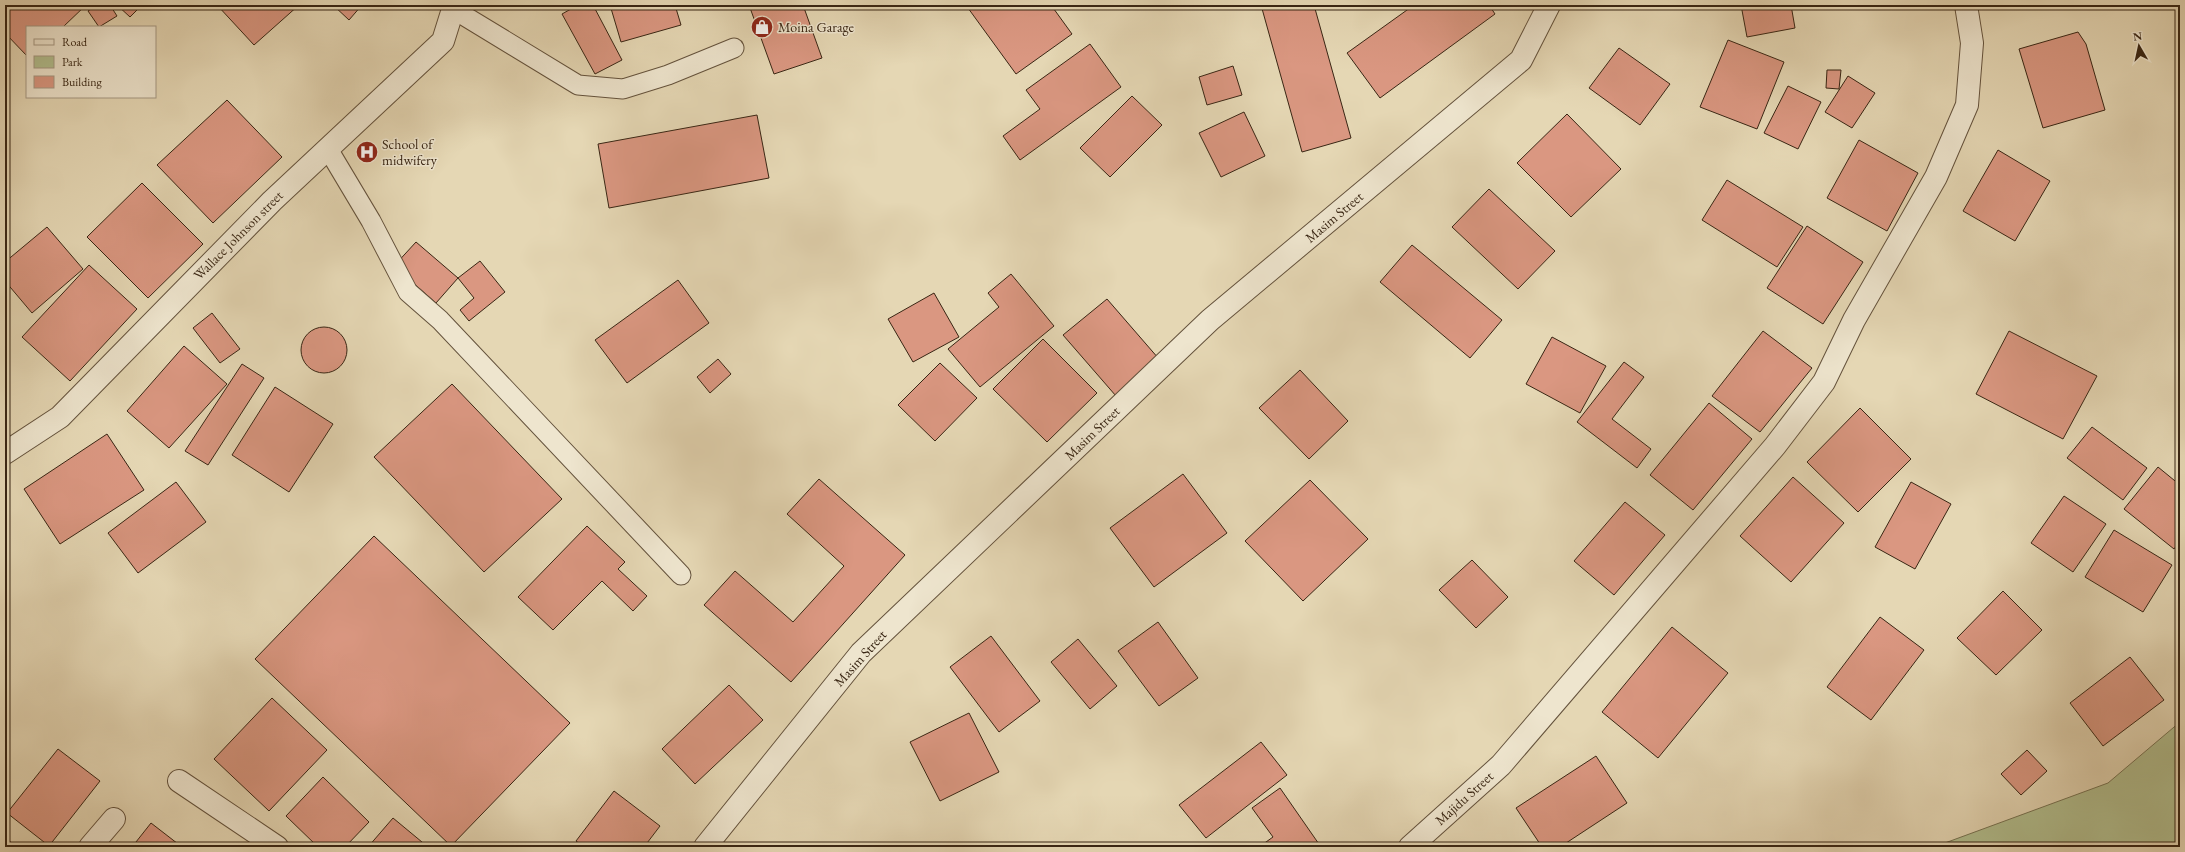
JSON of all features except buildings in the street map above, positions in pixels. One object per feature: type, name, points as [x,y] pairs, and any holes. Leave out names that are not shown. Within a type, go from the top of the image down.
[{"type":"street","name":"Masim Street","points":[[705,847],[867,648],[1210,320],[1521,60],[1549,5]]},
{"type":"street","name":"Majidu Street","points":[[1410,847],[1500,765],[1775,446],[1824,382],[1854,320],[1936,177],[1967,105],[1972,42],[1966,5]]},
{"type":"street","name":"Wallace Johnson street","points":[[5,453],[60,417],[266,207],[442,41],[452,7]]},
{"type":"street","points":[[179,781],[277,847]]},
{"type":"street","points":[[90,847],[114,819]]},
{"type":"lane","points":[[452,7],[578,85],[623,89],[668,75],[734,48]]},
{"type":"lane","points":[[328,148],[371,221],[408,292],[440,320],[681,574]]},
{"type":"green space","points":[[2180,722],[2180,847],[1934,847],[2108,783]]},
{"type":"place","name":"Moina Garage","points":[[762,27]]},
{"type":"place","name":"School of midwifery","points":[[367,152]]}]
